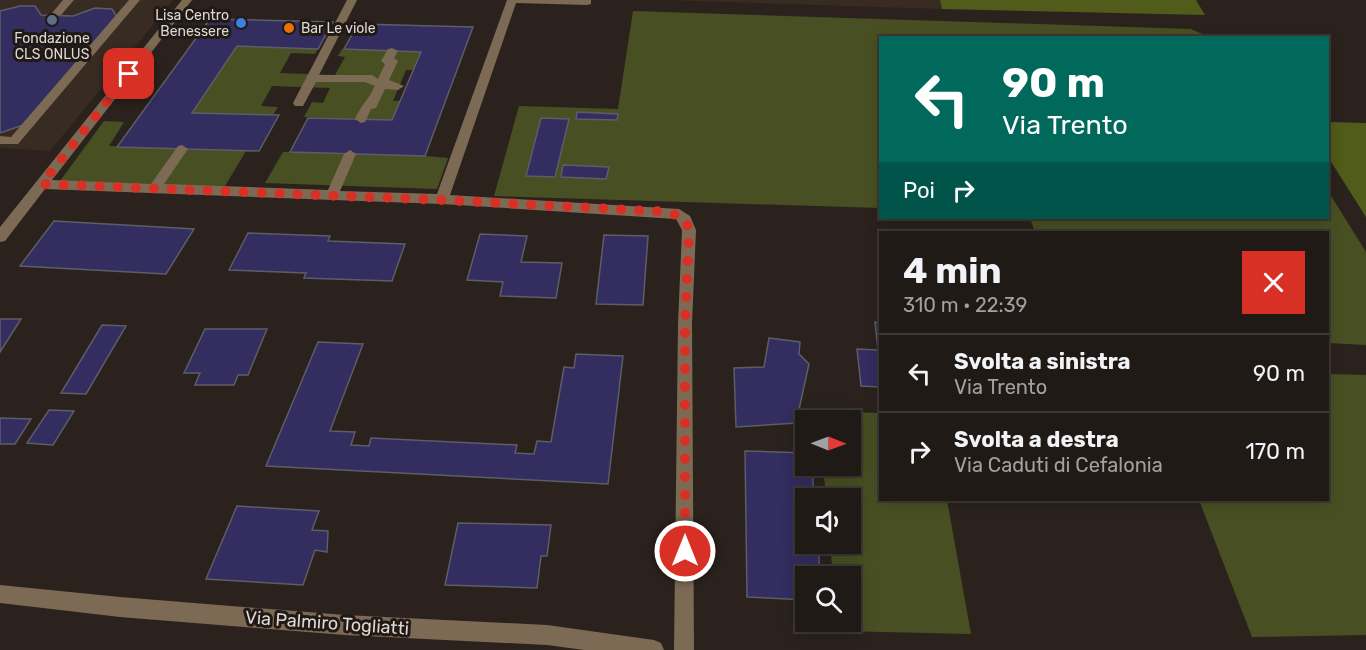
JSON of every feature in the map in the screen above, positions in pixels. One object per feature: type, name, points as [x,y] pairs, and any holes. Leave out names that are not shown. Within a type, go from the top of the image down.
[{"type":"street","points":[[57,13],[69,0]]},
{"type":"street","points":[[0,140],[14,141],[135,0]]},
{"type":"street","points":[[0,237],[187,0]]},
{"type":"street","points":[[298,103],[352,0]]},
{"type":"street","points":[[442,200],[514,0],[587,2]]},
{"type":"street","points":[[361,119],[367,105],[372,105],[392,61],[387,61],[392,51]]},
{"type":"street","points":[[312,78],[372,79],[370,82],[398,86]]},
{"type":"street","points":[[154,189],[182,149]]},
{"type":"street","points":[[332,195],[350,154]]},
{"type":"street","points":[[42,184],[332,195],[669,212],[685,219],[689,230],[685,324],[684,650]]},
{"type":"street","name":"Via Palmiro Togliatti","points":[[0,594],[120,607],[345,626],[547,635],[654,650]]},
{"type":"shaded area","points":[[0,0],[173,0],[50,151],[0,148]]},
{"type":"shaded area","points":[[666,0],[940,0],[942,9]]},
{"type":"green space","points":[[940,0],[1196,0],[1205,15],[942,9]]},
{"type":"green space","points":[[633,11],[1191,29],[1207,36],[879,36],[879,208],[494,196],[519,106],[618,109]]},
{"type":"green space","points":[[237,46],[318,49],[315,54],[291,53],[280,73],[335,75],[345,57],[338,56],[342,49],[421,52],[413,70],[406,70],[393,101],[400,101],[392,120],[304,117],[312,102],[323,103],[330,88],[272,86],[261,106],[278,107],[273,115],[192,113]]},
{"type":"green space","points":[[104,121],[124,122],[109,146],[246,151],[222,191],[57,185]]},
{"type":"green space","points":[[1329,122],[1366,123],[1366,217],[1329,159]]},
{"type":"green space","points":[[283,152],[448,158],[437,189],[265,183]]},
{"type":"green space","points":[[1329,193],[1366,252],[1366,345],[1329,343],[1329,231],[1035,231],[1030,219],[1329,219]]},
{"type":"green space","points":[[1329,374],[1366,375],[1366,635],[1252,637],[1199,501],[1329,501]]},
{"type":"green space","points":[[861,412],[879,413],[879,501],[947,501],[971,634],[861,632],[861,566],[832,566],[831,554],[861,554],[861,488],[825,488],[824,476],[861,476]]},
{"type":"building","points":[[20,6],[35,6],[41,15],[73,16],[95,8],[112,9],[117,17],[23,125],[0,133],[0,11]]},
{"type":"building","points":[[210,19],[333,22],[318,49],[237,46],[192,113],[279,115],[259,151],[117,147]]},
{"type":"building","points":[[358,24],[473,27],[425,156],[290,152],[308,118],[392,120],[421,52],[344,49]]},
{"type":"building","points":[[577,112],[618,114],[617,120],[576,119]]},
{"type":"building","points":[[541,118],[569,119],[555,177],[526,176]]},
{"type":"building","points":[[563,165],[609,167],[606,179],[561,177]]},
{"type":"building","points":[[54,221],[194,229],[166,274],[20,266]]},
{"type":"building","points":[[248,233],[330,236],[328,241],[405,244],[392,281],[304,278],[306,273],[229,270]]},
{"type":"building","points":[[480,234],[527,236],[521,262],[562,263],[556,298],[500,296],[503,282],[467,280]]},
{"type":"building","points":[[604,235],[648,236],[643,305],[596,304]]},
{"type":"building","points":[[0,319],[21,319],[0,352]]},
{"type":"building","points":[[875,322],[879,323],[879,387],[861,386],[857,349],[878,350]]},
{"type":"building","points":[[102,325],[126,326],[86,394],[61,393]]},
{"type":"building","points":[[205,329],[267,329],[248,375],[238,375],[234,385],[195,385],[200,373],[184,373]]},
{"type":"building","points":[[769,338],[800,342],[799,354],[809,364],[799,410],[795,410],[795,423],[736,427],[734,368],[764,367]]},
{"type":"building","points":[[318,342],[363,344],[330,431],[355,432],[351,445],[369,446],[371,438],[517,445],[515,453],[534,454],[537,441],[551,442],[564,367],[574,368],[576,354],[623,356],[608,484],[266,466]]},
{"type":"building","points":[[49,410],[74,411],[53,445],[27,443]]},
{"type":"building","points":[[0,418],[31,419],[15,444],[0,444]]},
{"type":"building","points":[[745,451],[795,453],[795,476],[813,476],[813,488],[795,488],[795,554],[819,554],[819,566],[795,566],[795,599],[747,597]]},
{"type":"building","points":[[237,506],[319,511],[312,530],[328,531],[327,552],[315,550],[303,585],[206,579]]},
{"type":"building","points":[[458,523],[551,525],[547,556],[541,556],[537,588],[445,585]]},
{"type":"place","name":"Fondazione CLS ONLUS","points":[[52,20]]},
{"type":"place","name":"Lisa Centro Benessere","points":[[241,23]]},
{"type":"place","name":"Bar Le viole","points":[[289,28]]},
{"type":"route","points":[[129,74],[42,184],[442,200],[669,212],[679,214],[685,219],[689,230],[685,324],[685,551]]}]
